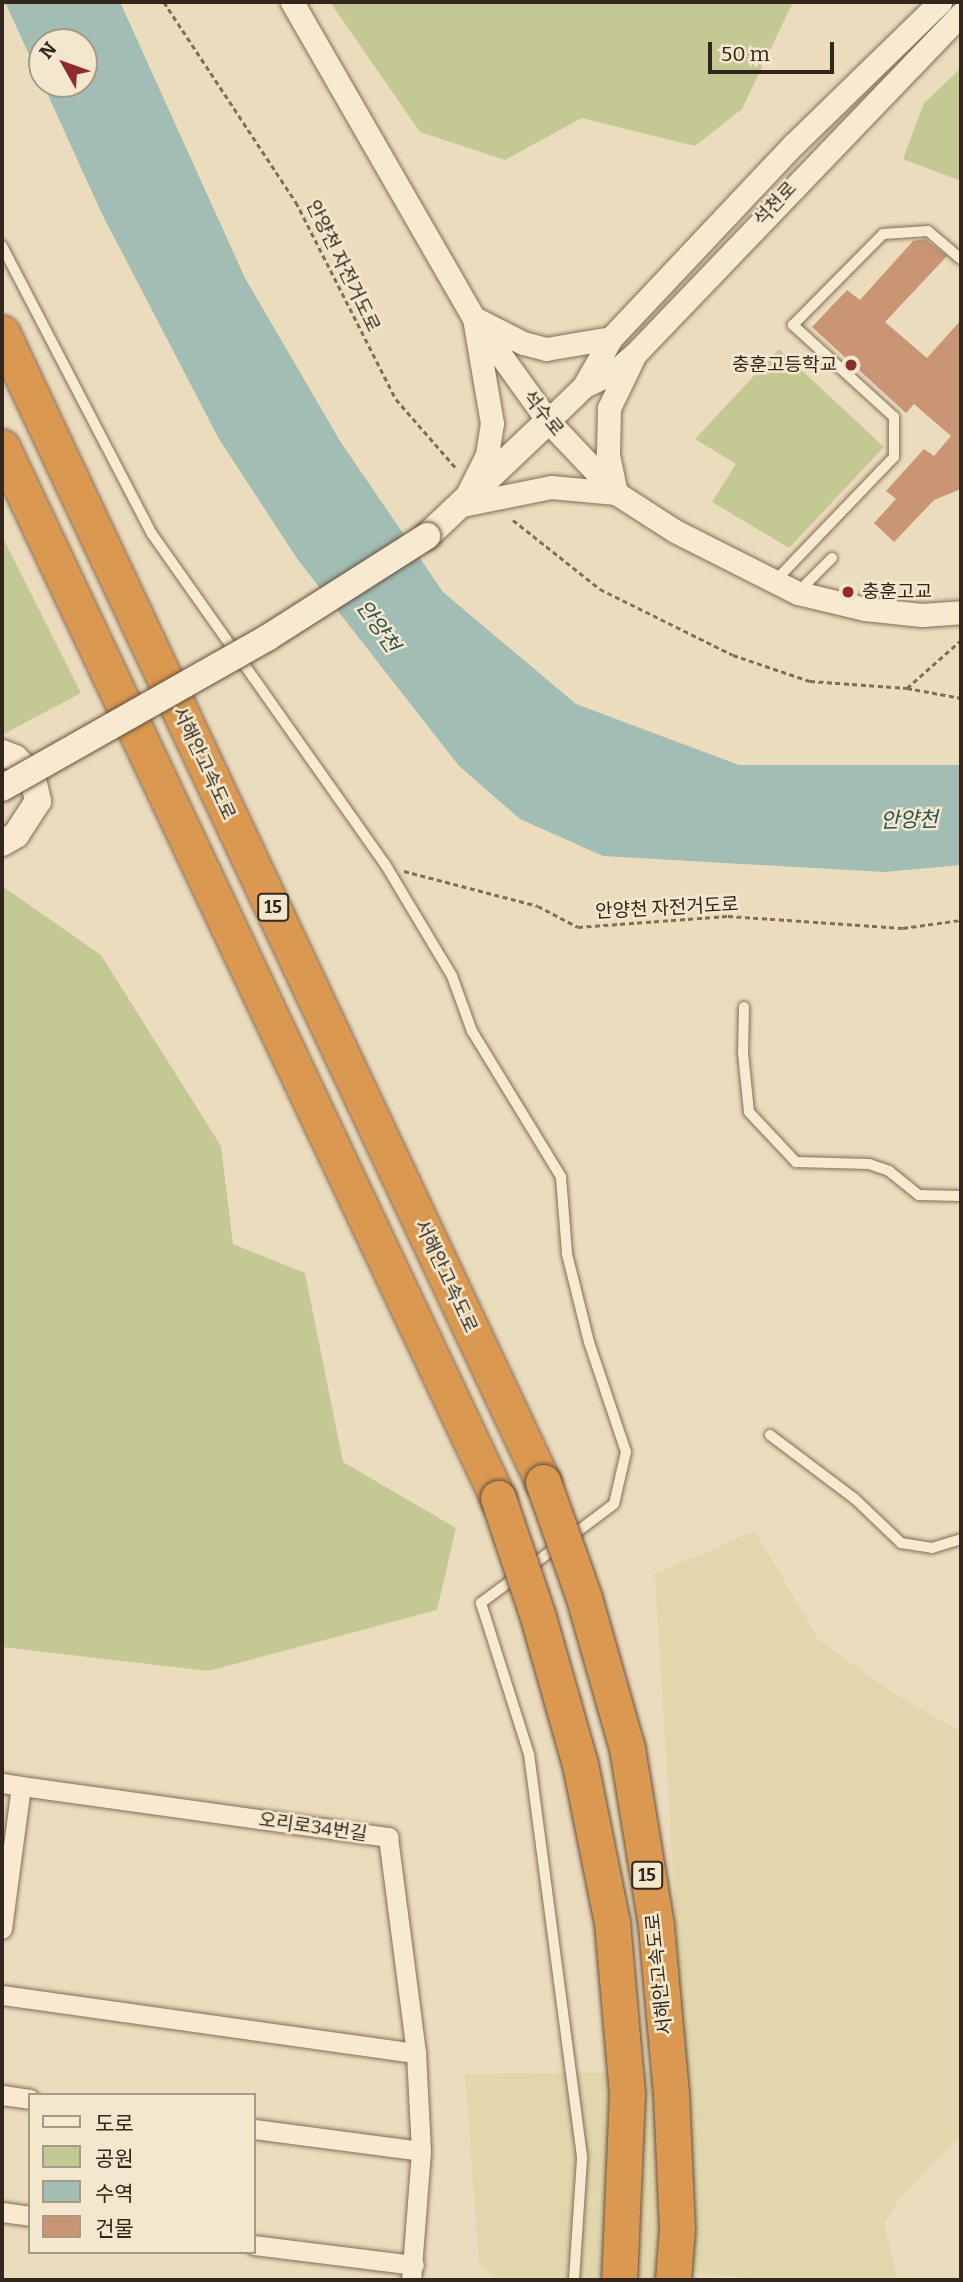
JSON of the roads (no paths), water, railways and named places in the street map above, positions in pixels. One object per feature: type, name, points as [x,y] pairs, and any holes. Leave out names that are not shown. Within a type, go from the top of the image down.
[{"type":"highway","name":"서해안고속도로","points":[[2,333],[543,1482],[584,1598],[629,1762],[656,1926],[671,2094],[677,2229],[673,2280]]},
{"type":"highway","name":"15","points":[[2,447],[498,1498],[538,1617],[580,1764],[612,1922],[627,2093],[619,2280]]},
{"type":"main road","name":"석천로","points":[[2,788],[267,638],[427,536],[548,421]]},
{"type":"main road","points":[[2,753],[15,758],[33,775],[38,801],[16,835],[2,843]]},
{"type":"street","name":"석수로","points":[[292,2],[474,318],[548,421],[616,493],[772,583],[798,593],[876,610],[922,615],[961,612]]},
{"type":"street","name":"석천로","points":[[548,421],[584,386],[611,338],[794,144],[940,2]]},
{"type":"street","name":"석천로","points":[[584,386],[614,372],[635,354],[961,14]]},
{"type":"street","points":[[474,318],[523,343],[546,349],[611,338]]},
{"type":"street","points":[[462,505],[487,455],[492,423],[474,318]]},
{"type":"street","points":[[462,505],[551,487],[616,493],[608,454],[609,408],[635,354]]},
{"type":"street","points":[[2,1929],[12,1784]]},
{"type":"street","name":"오리로34번길","points":[[12,1784],[388,1837],[416,2053],[421,2151],[412,2273],[256,2245]]},
{"type":"street","points":[[2,1995],[416,2053]]},
{"type":"street","points":[[2,2095],[28,2099]]},
{"type":"street","points":[[256,2129],[421,2151]]},
{"type":"street","points":[[2,2213],[28,2216]]},
{"type":"lane","points":[[772,583],[894,457],[894,418],[793,324],[883,234],[928,231],[961,259]]},
{"type":"lane","points":[[2,246],[152,534],[385,864],[452,976],[484,1053],[561,1177],[567,1254],[589,1342],[626,1452],[614,1504],[481,1603],[531,1767],[582,2159],[574,2280]]},
{"type":"lane","points":[[798,593],[832,558]]},
{"type":"lane","points":[[744,1007],[743,1053],[749,1112],[796,1162],[869,1164],[889,1171],[919,1195],[961,1196]]},
{"type":"lane","points":[[770,1434],[855,1499],[901,1543],[932,1548],[961,1539]]},
{"type":"water","name":"안양천","points":[[5,2],[120,2],[245,278],[340,441],[443,592],[576,704],[739,765],[961,765],[961,865],[885,872],[603,856],[520,819],[459,766],[298,560],[219,439],[101,212],[49,98],[98,98],[98,28],[28,28],[28,52]]},
{"type":"place","name":"충훈고등학교","points":[[851,365]]},
{"type":"place","name":"충훈고교","points":[[848,592]]}]
